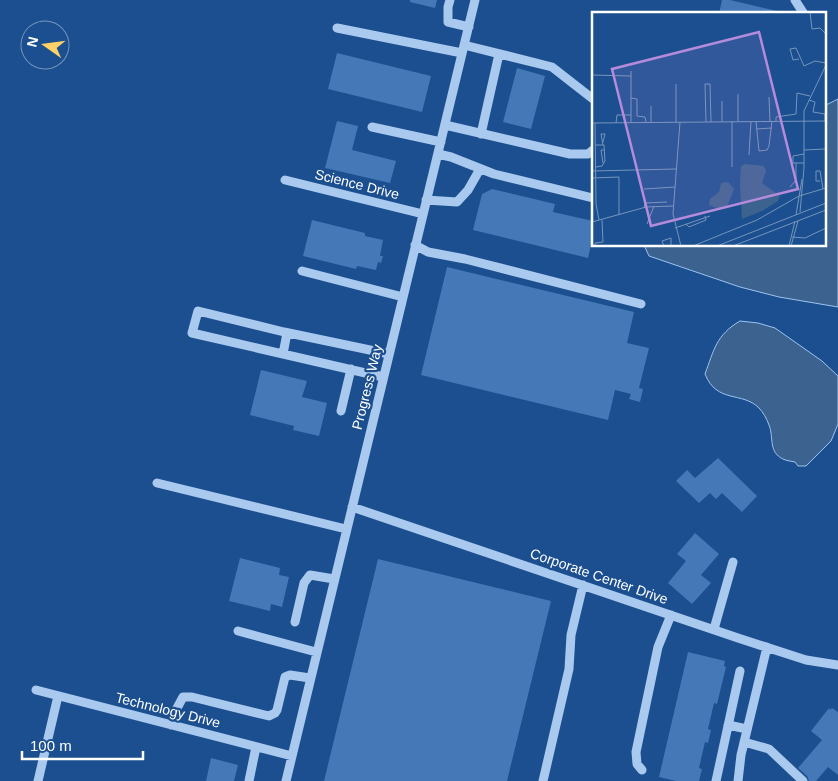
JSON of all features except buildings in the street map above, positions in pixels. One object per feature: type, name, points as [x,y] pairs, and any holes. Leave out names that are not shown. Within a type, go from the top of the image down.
[{"type":"street","points":[[450,0],[448,22],[469,27]]},
{"type":"street","name":"Progress Way","points":[[286,781],[475,0]]},
{"type":"street","points":[[794,0],[803,12]]},
{"type":"street","points":[[337,28],[500,54],[552,67],[592,97]]},
{"type":"street","points":[[481,134],[500,54]]},
{"type":"street","points":[[445,125],[570,154],[588,154],[592,151]]},
{"type":"street","points":[[372,127],[440,142]]},
{"type":"street","points":[[438,154],[513,180],[592,198]]},
{"type":"street","points":[[426,200],[457,202],[468,190],[480,169]]},
{"type":"street","name":"Science Drive","points":[[285,180],[423,214]]},
{"type":"street","points":[[415,245],[428,252],[465,259],[641,304]]},
{"type":"street","points":[[302,271],[403,297]]},
{"type":"street","points":[[383,377],[192,333],[198,311],[286,333],[389,354]]},
{"type":"street","points":[[283,354],[286,333]]},
{"type":"street","points":[[341,411],[351,369]]},
{"type":"street","points":[[157,483],[346,529]]},
{"type":"street","name":"Corporate Center Drive","points":[[352,506],[806,660],[838,665]]},
{"type":"street","points":[[714,629],[733,562]]},
{"type":"street","points":[[295,622],[304,583],[310,575],[334,579]]},
{"type":"street","points":[[543,781],[569,669],[571,636],[582,585]]},
{"type":"street","points":[[642,770],[637,764],[636,752],[658,647],[671,615]]},
{"type":"street","points":[[238,632],[316,652]]},
{"type":"street","points":[[738,781],[744,742],[767,647]]},
{"type":"street","points":[[716,781],[740,671]]},
{"type":"street","points":[[171,725],[183,697],[192,697],[269,716],[277,710],[285,677],[290,675],[310,678]]},
{"type":"street","name":"Technology Drive","points":[[36,690],[292,756]]},
{"type":"street","points":[[38,781],[58,696]]},
{"type":"street","points":[[728,725],[747,730]]},
{"type":"street","points":[[744,742],[769,749],[803,781]]},
{"type":"street","points":[[249,781],[256,747]]},
{"type":"water","points":[[838,99],[838,307],[779,297],[740,287],[649,256],[644,246],[826,246],[826,105]]},
{"type":"water","points":[[740,321],[758,323],[775,328],[822,361],[838,376],[838,424],[831,441],[806,466],[798,466],[795,462],[784,460],[778,456],[773,448],[768,423],[760,410],[752,403],[716,390],[705,374],[717,344],[732,326]]}]
